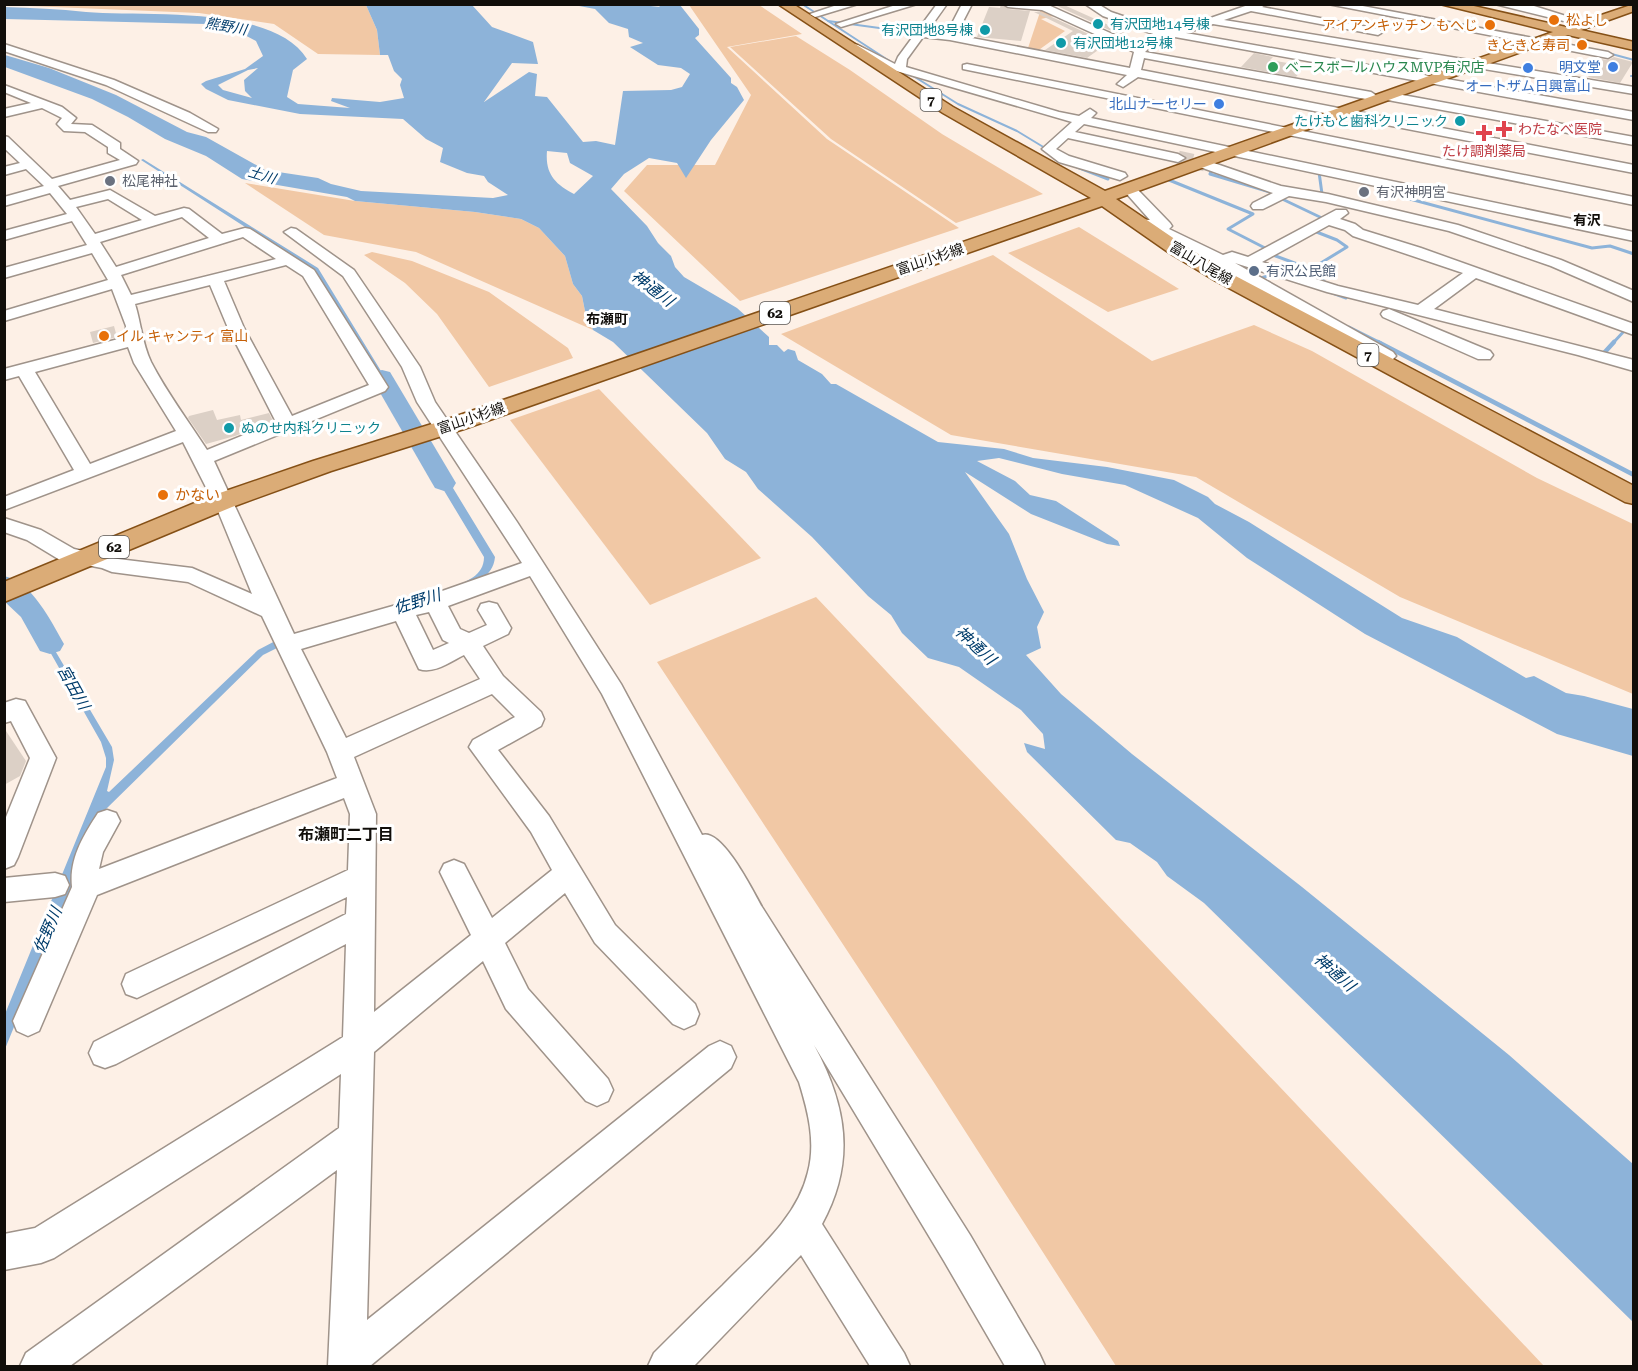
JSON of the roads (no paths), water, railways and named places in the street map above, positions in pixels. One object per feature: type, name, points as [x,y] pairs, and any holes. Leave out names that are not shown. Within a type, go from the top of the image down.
[{"type":"main road","name":"富山八尾線","points":[[784,4],[837,41],[1092,197],[1122,212],[1221,276],[1634,496]]},
{"type":"main road","points":[[1446,4],[1570,28]]},
{"type":"main road","points":[[1461,4],[1634,44]]},
{"type":"main road","name":"富山小杉線","points":[[1472,59],[1535,41],[1628,4]]},
{"type":"main road","name":"富山小杉線","points":[[1570,28],[1634,7]]},
{"type":"main road","name":"富山小杉線","points":[[1332,112],[1386,96],[1472,59],[1535,41]]},
{"type":"main road","name":"富山小杉線","points":[[4,593],[224,501],[445,418],[1092,197],[1280,131],[1371,96],[1425,79]]},
{"type":"street","points":[[815,14],[853,4]]},
{"type":"street","points":[[841,24],[912,4]]},
{"type":"street","points":[[950,37],[967,4]]},
{"type":"street","points":[[1008,4],[1038,6],[1065,15],[1140,52],[1371,96]]},
{"type":"street","points":[[1090,4],[1107,14],[1173,35],[1634,116]]},
{"type":"street","points":[[1120,176],[1065,159],[1049,152],[1048,149],[1134,75],[1140,52],[1148,43],[1262,4]]},
{"type":"street","points":[[1332,4],[1431,27],[1535,41],[1608,55]]},
{"type":"street","points":[[1500,4],[1548,12],[1570,28]]},
{"type":"street","points":[[1548,12],[1567,4]]},
{"type":"street","points":[[900,68],[902,58],[937,6]]},
{"type":"street","points":[[1065,15],[1107,14],[1129,7]]},
{"type":"street","points":[[1251,8],[1385,33]]},
{"type":"street","points":[[870,16],[887,22]]},
{"type":"street","points":[[1214,21],[1472,59],[1634,91]]},
{"type":"street","points":[[920,34],[950,37],[1020,65],[1059,72],[1133,73],[1179,96],[1280,131],[1634,201]]},
{"type":"street","points":[[837,41],[900,68],[1082,120],[1634,237]]},
{"type":"street","points":[[4,47],[88,72],[158,102],[212,129]]},
{"type":"street","points":[[966,67],[1020,65],[1059,72],[1109,96],[1179,96],[1332,112],[1634,169]]},
{"type":"street","points":[[900,68],[970,121]]},
{"type":"street","points":[[4,88],[69,118],[63,124],[68,128],[88,128],[115,146],[113,150],[131,161],[4,202]]},
{"type":"street","points":[[1386,96],[1634,141]]},
{"type":"street","points":[[4,113],[42,104]]},
{"type":"street","points":[[1065,134],[1178,158]]},
{"type":"street","points":[[5,141],[30,164],[72,211],[114,278],[126,301],[134,326],[134,340],[143,363],[202,459],[224,501],[272,611],[340,752],[363,814],[363,876],[359,922],[358,1045],[347,1364]]},
{"type":"street","points":[[4,171],[30,164]]},
{"type":"street","points":[[1205,164],[1286,192],[1328,198],[1453,228],[1522,250],[1634,297]]},
{"type":"street","points":[[1322,171],[1328,198]]},
{"type":"street","points":[[1257,206],[1286,192]]},
{"type":"street","points":[[1133,193],[1166,227],[1227,259],[1387,356],[1380,362]]},
{"type":"street","points":[[4,236],[72,211],[110,194],[153,221]]},
{"type":"street","points":[[1250,262],[1354,206]]},
{"type":"street","points":[[4,273],[184,212],[220,240]]},
{"type":"street","points":[[1122,212],[1227,259],[1250,262],[1333,289],[1630,361]]},
{"type":"street","points":[[1389,243],[1416,219]]},
{"type":"street","points":[[1328,220],[1634,330]]},
{"type":"street","points":[[4,316],[245,232],[309,273],[379,387],[202,459]]},
{"type":"street","points":[[291,232],[349,273],[411,367],[426,402],[445,418],[612,690],[814,1077],[827,1121],[828,1150],[825,1176],[817,1201],[787,1246],[667,1366]]},
{"type":"street","points":[[126,301],[290,260]]},
{"type":"street","points":[[1421,311],[1475,272]]},
{"type":"street","points":[[215,279],[236,328],[287,425]]},
{"type":"street","points":[[1333,289],[1484,355]]},
{"type":"street","points":[[4,375],[134,340]]},
{"type":"street","points":[[24,369],[85,473]]},
{"type":"street","points":[[4,504],[186,434]]},
{"type":"street","points":[[4,524],[34,535],[68,555],[109,562],[112,565],[192,575],[272,611]]},
{"type":"street","points":[[288,644],[435,602],[534,566]]},
{"type":"street","points":[[435,602],[451,634],[468,643],[495,682],[532,719],[482,747],[540,824],[605,934],[684,1014]]},
{"type":"street","points":[[403,611],[427,663],[500,628],[489,610]]},
{"type":"street","points":[[340,752],[495,682]]},
{"type":"street","points":[[4,858],[12,824],[43,758],[8,709]]},
{"type":"street","points":[[86,887],[351,784]]},
{"type":"street","points":[[669,797],[731,878],[752,916],[957,1248],[1026,1366]]},
{"type":"street","points":[[28,1021],[86,887],[83,875],[89,851],[107,821]]},
{"type":"street","points":[[454,872],[518,999],[597,1090]]},
{"type":"street","points":[[4,1251],[41,1245],[358,1045],[569,873]]},
{"type":"street","points":[[137,984],[363,876]]},
{"type":"street","points":[[4,890],[55,885]]},
{"type":"street","points":[[105,1053],[359,922]]},
{"type":"street","points":[[347,1364],[720,1057]]},
{"type":"street","points":[[39,1366],[355,1136]]},
{"type":"street","points":[[802,1226],[891,1366]]},
{"type":"water","points":[[632,4],[660,7],[658,5],[680,5],[699,29],[699,35],[695,38],[731,78],[731,83],[737,87],[744,100],[711,140],[686,178],[677,163],[649,158],[624,174],[611,189],[647,226],[658,243],[671,256],[675,267],[684,277],[737,308],[769,337],[769,345],[777,345],[784,352],[788,349],[795,351],[798,360],[822,374],[831,384],[836,384],[938,442],[1004,449],[1033,458],[1107,467],[1174,480],[1208,497],[1215,504],[1249,522],[1402,618],[1457,637],[1526,678],[1534,676],[1566,693],[1633,709],[1633,756],[1557,734],[1365,634],[1247,558],[1198,518],[1125,485],[1062,474],[999,458],[977,461],[1015,481],[1030,495],[1056,501],[1118,541],[1120,546],[1107,544],[1031,514],[965,472],[1009,534],[1027,579],[1044,612],[1037,627],[1041,648],[1026,655],[1061,694],[1132,754],[1302,887],[1509,1055],[1633,1164],[1633,1322],[1204,903],[1167,876],[1157,862],[1130,843],[1116,840],[1027,752],[1024,743],[1045,749],[1043,734],[1021,710],[959,667],[928,658],[902,633],[891,615],[868,596],[812,537],[758,489],[746,472],[725,459],[707,433],[613,342],[593,330],[582,296],[573,284],[565,256],[539,228],[521,219],[475,212],[355,201],[347,197],[242,179],[206,156],[165,139],[92,99],[5,67],[5,55],[49,68],[116,95],[187,132],[206,137],[265,170],[318,178],[331,184],[361,191],[493,198],[508,195],[488,182],[484,176],[467,173],[440,162],[443,148],[426,139],[403,119],[300,114],[228,100],[206,89],[201,84],[245,69],[263,56],[256,41],[237,31],[206,24],[5,19],[4,7],[205,17],[237,21],[266,29],[290,41],[307,59],[293,70],[287,97],[298,104],[350,108],[331,101],[332,98],[380,102],[404,98],[400,85],[402,79],[394,71],[388,55],[380,55],[377,30],[366,5],[472,5],[492,27],[533,42],[538,64],[512,63],[484,102],[529,72],[537,74],[535,96],[547,97],[583,142],[596,141],[615,145],[623,91],[671,90],[682,87],[690,74],[681,68],[658,65],[630,47],[643,43],[629,37],[628,29],[609,23],[595,9],[574,5]],"holes":[[[258,68],[244,80],[245,91],[252,98],[223,90],[218,85],[248,70]],[[547,151],[567,153],[570,163],[593,176],[574,194],[561,186],[553,177],[548,166]]]},
{"type":"water","points":[[143,159],[318,268],[403,407],[408,410],[399,414],[315,272],[141,160]]},
{"type":"water","points":[[428,447],[495,557],[487,575],[456,592],[451,587],[478,574],[484,557],[419,449]]},
{"type":"water","points":[[27,609],[35,609],[37,620],[112,747],[114,760],[107,791],[109,792],[258,650],[279,639],[281,646],[263,655],[104,811],[5,1049],[5,1014],[106,767],[101,742],[28,613],[25,613]]},
{"type":"waterway","points":[[802,4],[828,21]]},
{"type":"waterway","points":[[828,21],[916,33]]},
{"type":"waterway","points":[[828,21],[894,64]]},
{"type":"waterway","points":[[1608,53],[1634,60]]},
{"type":"waterway","points":[[910,74],[958,104],[1017,131],[1045,148],[1049,145]]},
{"type":"waterway","points":[[1077,167],[1108,179]]},
{"type":"waterway","points":[[1212,168],[1210,174],[1273,193]]},
{"type":"waterway","points":[[1314,171],[1319,172],[1322,194]]},
{"type":"waterway","points":[[1169,180],[1253,214],[1228,229],[1267,249]]},
{"type":"waterway","points":[[1395,195],[1592,248],[1610,246],[1634,254]]},
{"type":"waterway","points":[[1280,198],[1324,219]]},
{"type":"waterway","points":[[1311,269],[1347,247],[1337,240],[1314,231]]},
{"type":"waterway","points":[[1273,255],[1311,269]]},
{"type":"waterway","points":[[1311,269],[1326,283]]},
{"type":"waterway","points":[[1255,277],[1258,279],[1274,274]]},
{"type":"waterway","points":[[1327,291],[1346,298]]},
{"type":"waterway","points":[[1349,327],[1381,343]]},
{"type":"waterway","points":[[1613,343],[1626,329]]},
{"type":"waterway","points":[[1378,342],[1634,475]]},
{"type":"waterway","points":[[1604,353],[1614,342]]},
{"type":"waterway","name":"佐野川","points":[[382,377],[444,483]]},
{"type":"waterway","name":"宮田川","points":[[5,585],[31,611],[50,644]]},
{"type":"tunnel","points":[[1178,158],[1205,164]]},
{"type":"place","name":"松よし","points":[[1554,20]]},
{"type":"place","name":"有沢団地14号棟","points":[[1098,24]]},
{"type":"place","name":"アイアンキッチン もへじ","points":[[1490,25]]},
{"type":"place","name":"有沢団地8号棟","points":[[985,30]]},
{"type":"place","name":"有沢団地12号棟","points":[[1061,43]]},
{"type":"place","name":"きときと寿司","points":[[1582,45]]},
{"type":"place","name":"ベースボールハウスMVP有沢店","points":[[1273,67]]},
{"type":"place","name":"明文堂","points":[[1613,67]]},
{"type":"place","name":"オートザム日興富山","points":[[1528,68]]},
{"type":"place","name":"北山ナーセリー","points":[[1219,104]]},
{"type":"place","name":"たけもと歯科クリニック","points":[[1460,121]]},
{"type":"place","name":"わたなべ医院","points":[[1504,129]]},
{"type":"place","name":"たけ調剤薬局","points":[[1484,133]]},
{"type":"place","name":"松尾神社","points":[[110,181]]},
{"type":"place","name":"有沢神明宮","points":[[1364,192]]},
{"type":"place","name":"有沢公民館","points":[[1254,271]]},
{"type":"place","name":"イル キャンティ 富山","points":[[104,336]]},
{"type":"place","name":"ぬのせ内科クリニック","points":[[229,428]]},
{"type":"place","name":"かない","points":[[163,495]]},
{"type":"district","name":"有沢","points":[[1587,220]]},
{"type":"district","name":"布瀬町","points":[[607,319]]},
{"type":"district","name":"布瀬町二丁目","points":[[346,834]]},
{"type":"water label","name":"熊野川","points":[[226,26]]},
{"type":"water label","name":"土川","points":[[262,175]]},
{"type":"water label","name":"神通川","points":[[653,288]]},
{"type":"water label","name":"神通川","points":[[976,645]]},
{"type":"water label","name":"神通川","points":[[1335,972]]}]
